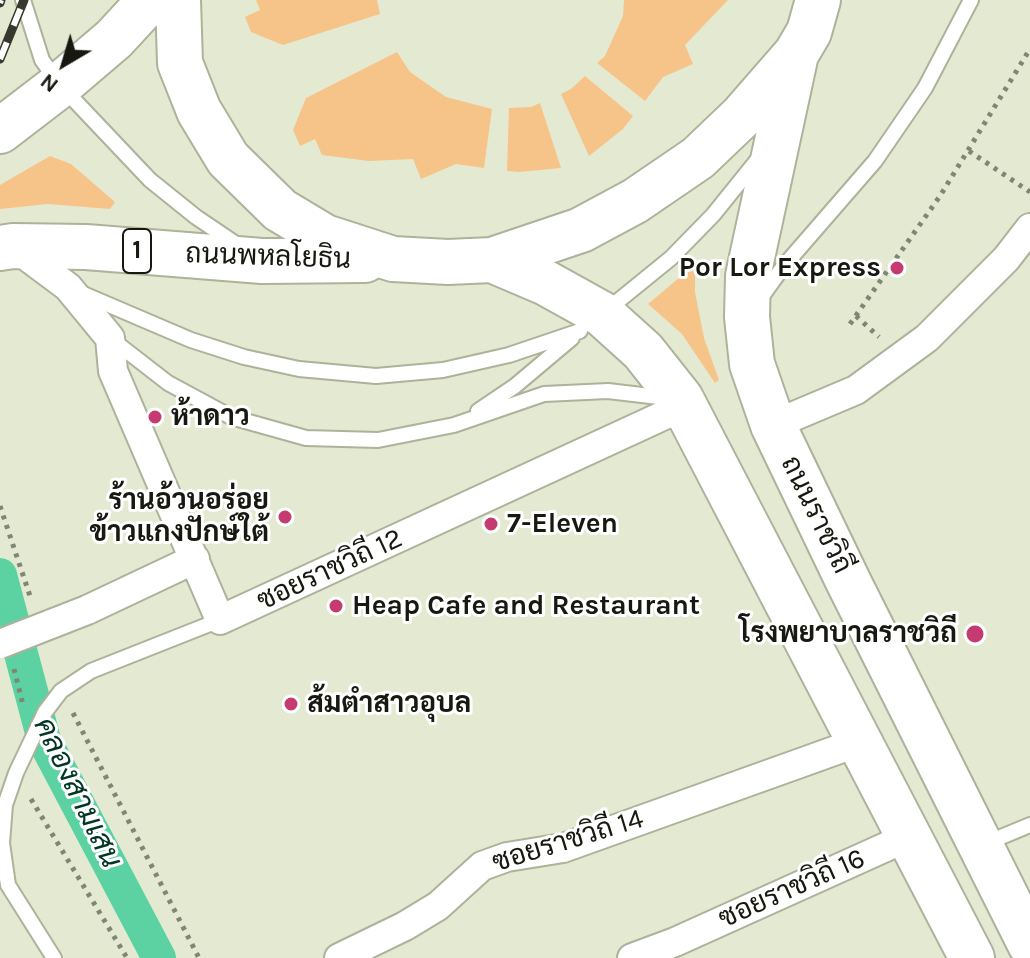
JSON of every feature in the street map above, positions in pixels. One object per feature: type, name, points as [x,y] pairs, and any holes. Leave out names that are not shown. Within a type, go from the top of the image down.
[{"type":"main road","points":[[0,131],[114,39],[150,0]]},
{"type":"main road","points":[[178,0],[180,63],[199,111],[228,159],[280,210],[325,237],[393,259],[448,262],[492,260],[581,230],[635,201],[698,158],[742,116],[796,54],[821,5]]},
{"type":"main road","name":"ถนนราชวิถี","points":[[796,54],[748,276],[747,317],[752,364],[773,425],[1030,944]]},
{"type":"main road","name":"ถนนพหลโยธิน","points":[[6,247],[86,247],[262,261],[393,259]]},
{"type":"main road","points":[[492,260],[546,283],[591,322],[643,351],[682,403],[972,958]]},
{"type":"street","points":[[773,425],[856,390],[927,338],[1006,259],[1030,228]]},
{"type":"street","points":[[6,247],[68,287],[110,338],[113,371],[220,620]]},
{"type":"street","name":"ซอยราชวิถี 12","points":[[220,620],[682,403]]},
{"type":"street","points":[[6,651],[195,559]]},
{"type":"street","name":"ซอยราชวิถี 14","points":[[339,958],[438,906],[482,866],[507,857],[563,848],[859,742]]},
{"type":"street","name":"ซอยราชวิถี 16","points":[[632,958],[679,950],[908,837]]},
{"type":"lane","points":[[23,0],[42,60],[60,85],[150,180],[196,217],[262,261]]},
{"type":"lane","points":[[959,27],[963,0]]},
{"type":"lane","points":[[747,317],[783,267],[875,161],[925,88],[971,0]]},
{"type":"lane","points":[[461,422],[515,386],[671,258],[713,215],[779,134]]},
{"type":"lane","points":[[68,287],[191,340],[244,357],[315,371],[376,376],[443,370],[509,355],[591,322]]},
{"type":"lane","points":[[110,338],[168,383],[231,417],[306,438],[378,440],[461,422],[544,394],[608,391],[682,403]]},
{"type":"lane","name":"ซอยราชวิถี 12","points":[[54,958],[8,885],[2,843],[5,805],[16,773],[45,712],[61,691],[91,671],[220,620]]},
{"type":"lane","points":[[980,846],[1030,825]]},
{"type":"path","points":[[850,324],[969,151],[1030,49]]},
{"type":"path","points":[[969,151],[1030,192]]},
{"type":"path","points":[[856,316],[883,340]]},
{"type":"path","points":[[6,651],[23,704],[22,718]]},
{"type":"path","points":[[61,691],[199,958]]},
{"type":"path","points":[[16,773],[127,958]]},
{"type":"shaded area","points":[[256,0],[377,0],[380,14],[283,45],[251,32],[245,17],[260,10]]},
{"type":"shaded area","points":[[624,0],[728,0],[685,45],[693,64],[663,77],[645,101],[597,63],[605,56],[623,16]]},
{"type":"shaded area","points":[[397,52],[410,72],[446,97],[492,109],[484,168],[456,164],[421,179],[413,159],[369,161],[322,155],[315,139],[300,146],[293,130],[306,98]]},
{"type":"shaded area","points":[[585,76],[633,116],[623,129],[589,156],[561,94]]},
{"type":"shaded area","points":[[540,103],[561,168],[507,171],[509,108],[531,107]]},
{"type":"shaded area","points":[[50,156],[71,164],[115,202],[110,209],[48,204],[0,209],[0,185]]},
{"type":"shaded area","points":[[692,267],[695,270],[695,292],[704,338],[719,380],[715,383],[682,334],[648,304]]},
{"type":"waterway","name":"คลองสามเสน","points":[[0,575],[44,740],[159,958]]},
{"type":"railway","points":[[0,59],[24,0]]},
{"type":"place","name":"Por Lor Express","points":[[897,268]]},
{"type":"place","name":"ห้าดาว","points":[[155,417]]},
{"type":"place","name":"ร้านอ้วนอร่อย ข้าวแกงปักษ์ใต้","points":[[285,517]]},
{"type":"place","name":"7-Eleven","points":[[491,524]]},
{"type":"place","name":"Heap Cafe and Restaurant","points":[[336,606]]},
{"type":"place","name":"โรงพยาบาลราชวิถี","points":[[975,634]]},
{"type":"place","name":"ส้มตำสาวอุบล","points":[[291,704]]}]
